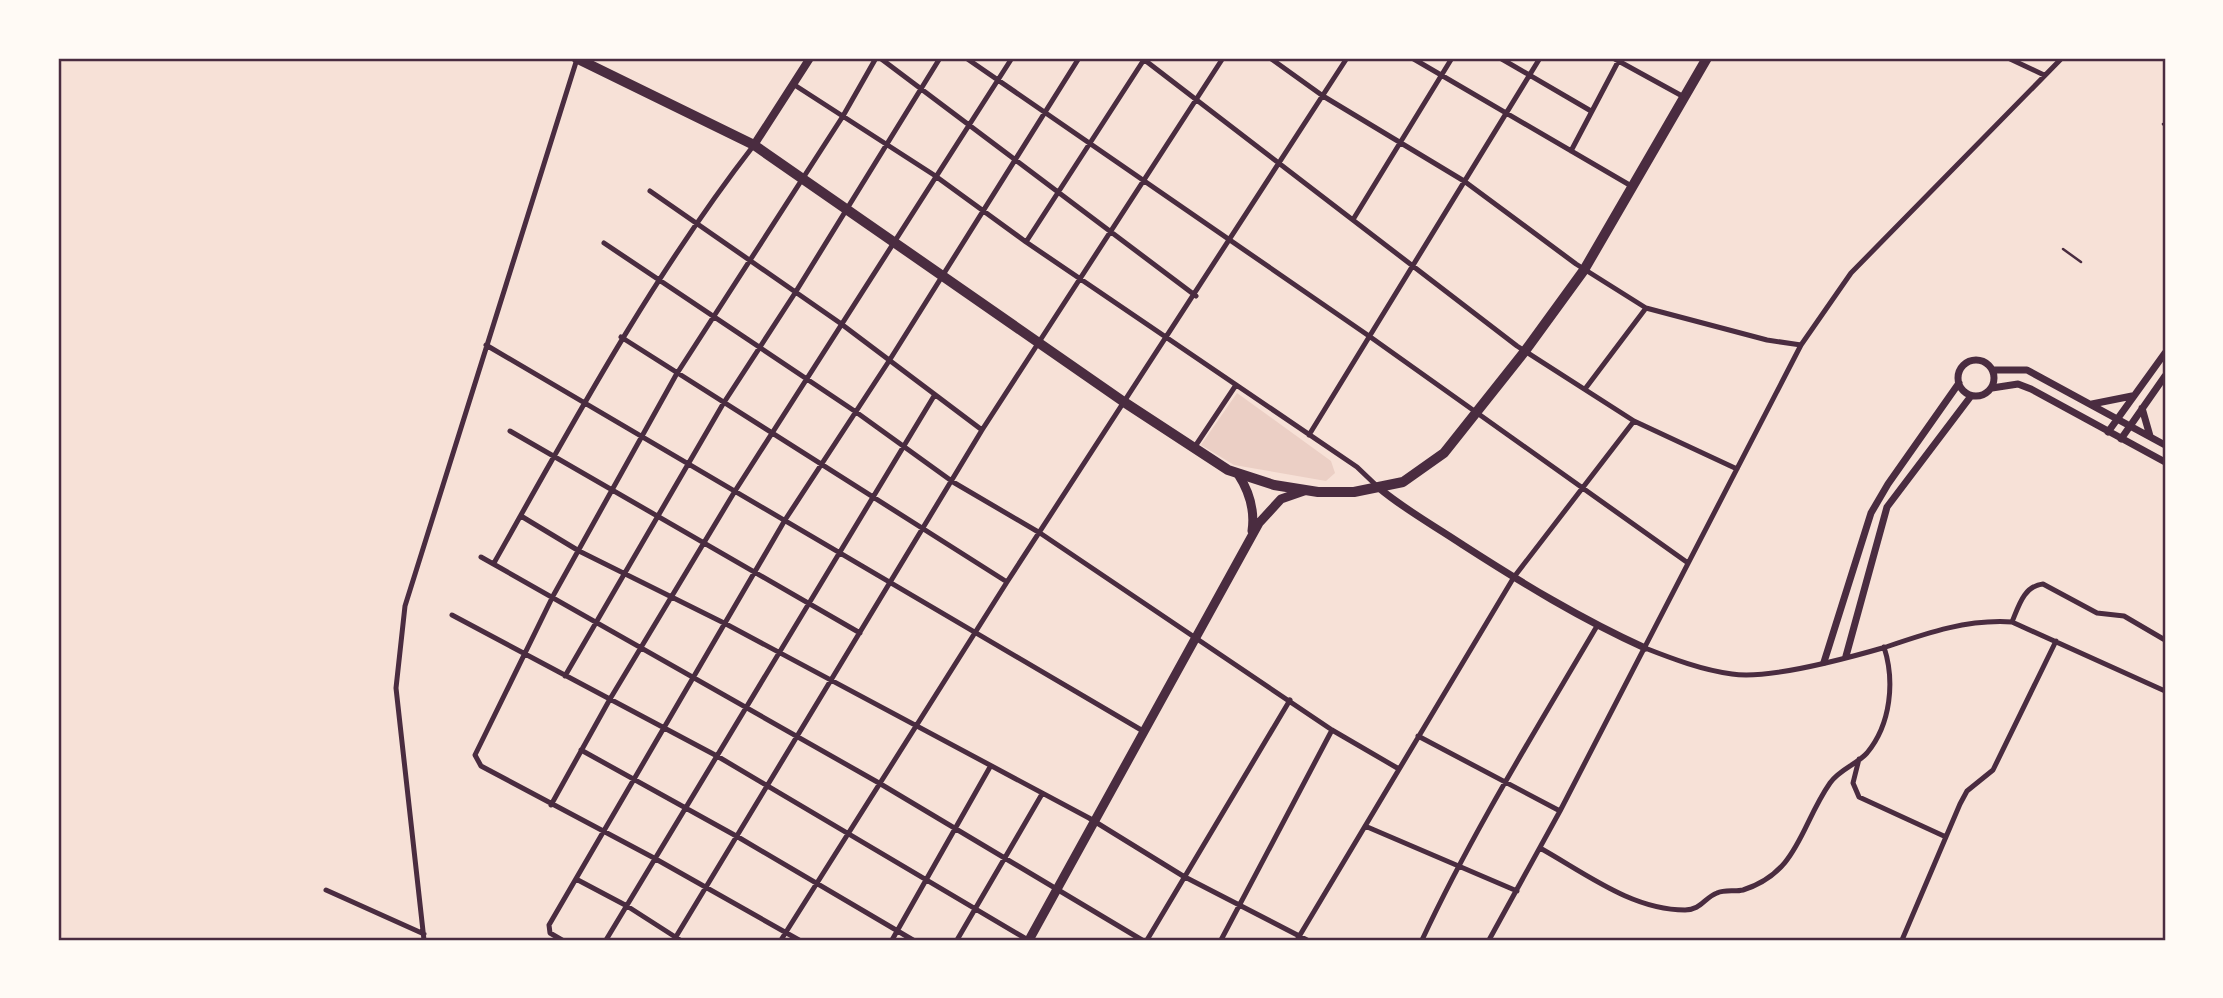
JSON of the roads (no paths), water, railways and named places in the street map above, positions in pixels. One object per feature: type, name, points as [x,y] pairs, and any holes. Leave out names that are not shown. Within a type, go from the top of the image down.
[{"type":"highway","points":[[577,58],[754,145],[804,177],[1124,402],[1238,474],[1261,482],[1308,490],[1354,492],[1403,482],[1429,466],[1525,351],[1584,270],[1707,58]]},
{"type":"main road","points":[[754,145],[810,58]]},
{"type":"main road","points":[[1238,474],[1246,487],[1252,508],[1251,536]]},
{"type":"main road","points":[[1029,940],[1251,536],[1281,499],[1308,490]]},
{"type":"street","points":[[424,937],[396,670],[407,598],[577,58]]},
{"type":"street","points":[[799,940],[654,858],[481,766],[476,760],[478,748],[553,596],[676,374],[751,262],[878,58],[1196,296]]},
{"type":"street","points":[[565,676],[656,514],[940,58]]},
{"type":"street","points":[[966,58],[1046,110],[1230,242],[1369,335],[1688,563]]},
{"type":"street","points":[[551,805],[610,699],[734,491],[934,175],[1012,58]]},
{"type":"street","points":[[562,940],[550,933],[549,925],[785,520],[889,361],[1079,58]]},
{"type":"street","points":[[1026,242],[1143,58],[1525,351],[1634,421],[1737,469]]},
{"type":"street","points":[[576,879],[627,906],[677,939],[982,430],[1223,58]]},
{"type":"street","points":[[1270,58],[1323,96],[1464,181],[1584,270],[1646,308],[1767,340],[1801,345]]},
{"type":"street","points":[[780,940],[1007,582],[1196,296],[1347,58]]},
{"type":"street","points":[[1412,58],[1634,187]]},
{"type":"street","points":[[1354,218],[1452,58]]},
{"type":"street","points":[[1500,58],[1591,111]]},
{"type":"street","points":[[1309,435],[1540,58]]},
{"type":"street","points":[[2008,58],[2044,75]]},
{"type":"street","points":[[1489,940],[1560,811],[1801,345],[1851,273],[2062,58]]},
{"type":"street","points":[[1571,151],[1617,59],[1684,97]]},
{"type":"street","points":[[793,84],[934,175],[1026,242],[1357,467],[1398,503],[1514,578],[1597,626],[1644,648],[1683,663],[1734,675],[1824,662],[1960,625],[1985,621],[2012,622],[2165,691]]},
{"type":"street","points":[[494,563],[621,338],[697,223],[754,145]]},
{"type":"street","points":[[650,191],[840,323],[982,430]]},
{"type":"street","points":[[604,243],[856,412],[953,482],[1040,533],[1332,730],[1399,769]]},
{"type":"street","points":[[1585,389],[1646,308]]},
{"type":"street","points":[[621,338],[1007,582]]},
{"type":"street","points":[[486,345],[1143,731]]},
{"type":"street","points":[[2108,432],[2165,353]]},
{"type":"street","points":[[1971,396],[1959,383],[1958,375],[1969,361],[1983,361],[1993,370],[2027,370],[2165,445]]},
{"type":"street","points":[[1992,388],[1993,370]]},
{"type":"street","points":[[2121,439],[2165,376]]},
{"type":"street","points":[[1824,662],[1871,513],[1888,484],[1959,383]]},
{"type":"street","points":[[1846,656],[1887,507],[1971,396],[1986,393],[1992,388],[2018,384],[2031,388],[2165,462]]},
{"type":"street","points":[[1194,448],[1236,385]]},
{"type":"street","points":[[607,940],[684,807],[934,396]]},
{"type":"street","points":[[2092,404],[2133,396]]},
{"type":"street","points":[[2142,408],[2150,437]]},
{"type":"street","points":[[1298,938],[1514,578],[1634,421]]},
{"type":"street","points":[[510,431],[757,571],[860,633]]},
{"type":"street","points":[[521,516],[579,551],[778,651],[1042,793],[1183,876],[1298,938],[1307,940]]},
{"type":"street","points":[[481,557],[797,735],[1145,940],[1290,701]]},
{"type":"street","points":[[2012,622],[2022,597],[2032,588],[2043,584],[2097,613],[2124,616],[2165,640]]},
{"type":"street","points":[[452,615],[769,785],[846,834],[1029,940]]},
{"type":"street","points":[[1422,940],[1456,867],[1503,782],[1597,626]]},
{"type":"street","points":[[1902,940],[1967,791],[1997,764],[2056,641]]},
{"type":"street","points":[[1540,848],[1640,902],[1686,910],[1699,907],[1716,893],[1743,890],[1784,868],[1829,784],[1859,759],[1878,736],[1888,699],[1890,668],[1884,647]]},
{"type":"street","points":[[1221,940],[1332,730]]},
{"type":"street","points":[[1418,736],[1560,811]]},
{"type":"street","points":[[581,750],[738,837],[914,940]]},
{"type":"street","points":[[1859,759],[1853,783],[1859,797],[1946,837]]},
{"type":"street","points":[[892,940],[990,767]]},
{"type":"street","points":[[957,940],[1042,793]]},
{"type":"street","points":[[1364,826],[1517,891]]},
{"type":"street","points":[[326,890],[424,937]]},
{"type":"lane","points":[[2063,249],[2081,262]]}]
